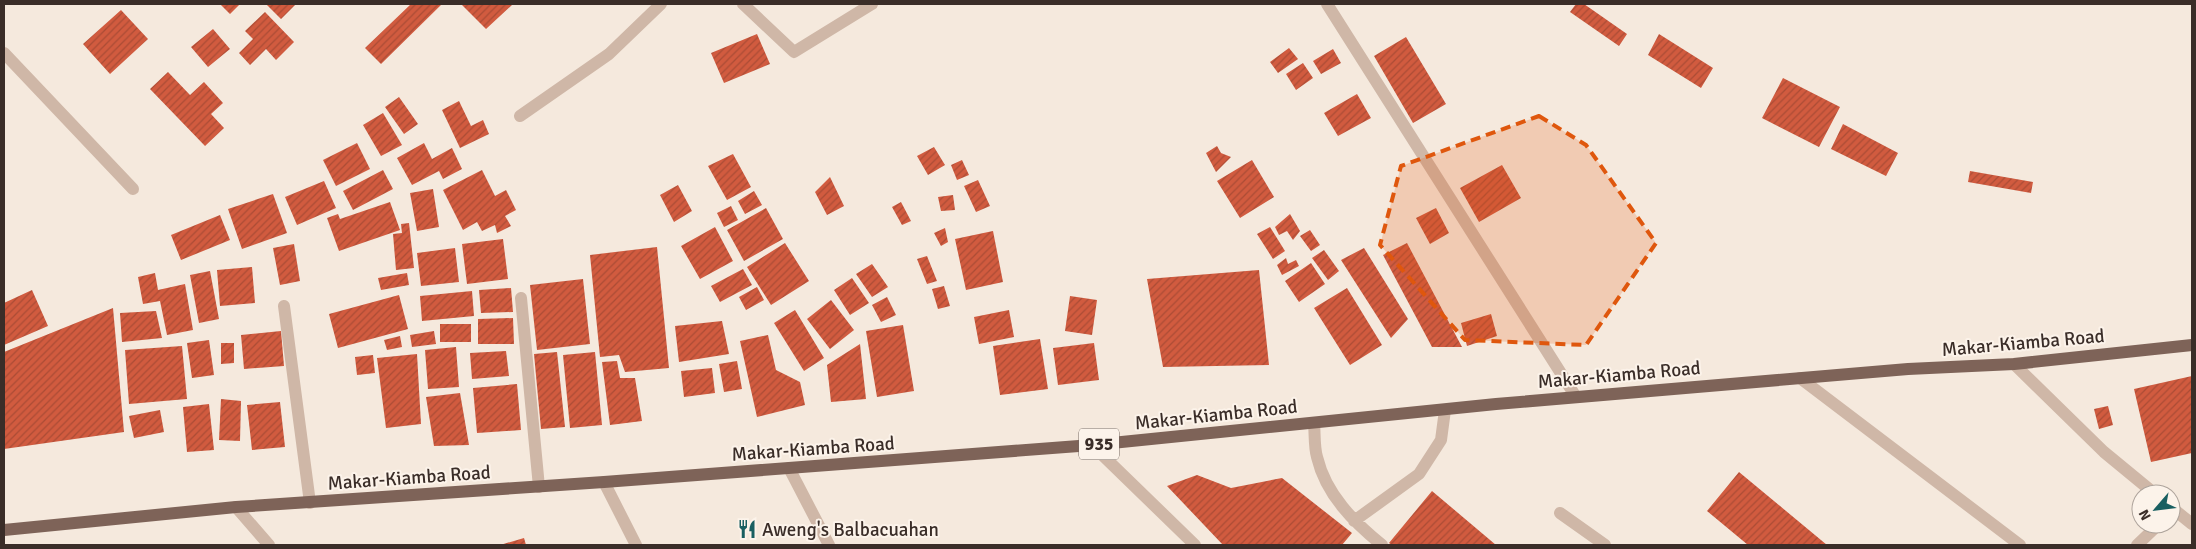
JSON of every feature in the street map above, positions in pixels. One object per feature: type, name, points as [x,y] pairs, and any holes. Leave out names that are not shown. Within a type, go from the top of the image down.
[{"type":"main road","name":"Makar-Kiamba Road","points":[[4,530],[236,508],[1092,445],[1576,397],[1908,369],[2014,364],[2192,345]]},
{"type":"street","points":[[520,116],[609,54],[661,4]]},
{"type":"street","points":[[743,4],[794,52],[872,4]]},
{"type":"street","points":[[1327,4],[1576,397]]},
{"type":"street","points":[[4,52],[132,189]]},
{"type":"street","points":[[521,298],[539,487]]},
{"type":"street","points":[[284,306],[310,503]]},
{"type":"street","points":[[2014,364],[2104,452],[2143,484]]},
{"type":"street","points":[[1800,378],[2020,545]]},
{"type":"street","points":[[1354,521],[1419,474],[1441,440],[1445,410]]},
{"type":"street","points":[[1314,423],[1316,456],[1325,481],[1354,521],[1382,545]]},
{"type":"street","points":[[1092,445],[1195,545]]},
{"type":"street","points":[[789,468],[829,545]]},
{"type":"street","points":[[604,482],[636,545]]},
{"type":"street","points":[[236,508],[269,545]]},
{"type":"street","points":[[1560,513],[1605,545]]},
{"type":"street","points":[[2181,516],[2192,524]]},
{"type":"street","points":[[2137,545],[2149,534]]},
{"type":"highlighted area","points":[[1539,116],[1586,145],[1656,243],[1586,345],[1465,340],[1380,245],[1401,166]]},
{"type":"building","points":[[220,4],[240,4],[230,14]]},
{"type":"building","points":[[266,4],[296,4],[281,19]]},
{"type":"building","points":[[411,4],[442,4],[381,64],[365,48]]},
{"type":"building","points":[[461,4],[513,4],[486,29]]},
{"type":"building","points":[[1576,4],[1584,4],[1627,34],[1619,46],[1570,12]]},
{"type":"building","points":[[121,10],[148,39],[110,74],[83,44]]},
{"type":"building","points":[[265,12],[294,42],[276,60],[266,49],[250,65],[239,53],[253,39],[245,31]]},
{"type":"building","points":[[213,29],[230,49],[208,67],[191,47]]},
{"type":"building","points":[[757,34],[770,64],[724,83],[711,53]]},
{"type":"building","points":[[1659,34],[1713,68],[1701,88],[1648,55]]},
{"type":"building","points":[[1406,37],[1446,104],[1413,123],[1374,56]]},
{"type":"building","points":[[1289,48],[1298,59],[1278,73],[1270,62]]},
{"type":"building","points":[[1333,49],[1341,63],[1321,74],[1313,61]]},
{"type":"building","points":[[1303,63],[1313,78],[1296,90],[1286,74]]},
{"type":"building","points":[[168,72],[190,95],[204,82],[223,103],[211,114],[224,128],[205,146],[150,89]]},
{"type":"building","points":[[1783,78],[1840,107],[1819,147],[1762,118]]},
{"type":"building","points":[[1357,94],[1371,118],[1338,136],[1324,113]]},
{"type":"building","points":[[399,97],[418,124],[404,134],[385,107]]},
{"type":"building","points":[[459,101],[471,126],[483,120],[489,134],[460,148],[442,110]]},
{"type":"building","points":[[383,113],[402,145],[381,156],[363,125]]},
{"type":"building","points":[[1843,124],[1898,153],[1886,176],[1831,149]]},
{"type":"building","points":[[357,143],[370,169],[336,186],[323,160]]},
{"type":"building","points":[[424,143],[432,159],[452,148],[462,169],[443,179],[439,171],[412,185],[397,158]]},
{"type":"building","points":[[1217,146],[1221,153],[1231,157],[1216,172],[1206,153]]},
{"type":"building","points":[[934,147],[945,165],[928,175],[917,156]]},
{"type":"building","points":[[733,154],[751,187],[727,200],[708,166]]},
{"type":"building","points":[[962,160],[969,175],[957,180],[951,165]]},
{"type":"building","points":[[1252,160],[1274,197],[1240,218],[1217,181]]},
{"type":"building","points":[[1502,165],[1521,198],[1479,222],[1460,188]]},
{"type":"building","points":[[383,170],[393,189],[353,210],[343,191]]},
{"type":"building","points":[[482,170],[495,196],[506,190],[516,210],[505,216],[511,226],[497,233],[495,225],[482,231],[477,222],[463,230],[443,190]]},
{"type":"building","points":[[1970,171],[2033,182],[2031,193],[1968,182]]},
{"type":"building","points":[[830,177],[844,206],[827,215],[815,192]]},
{"type":"building","points":[[978,180],[990,206],[976,212],[964,186]]},
{"type":"building","points":[[324,181],[336,208],[297,225],[285,197]]},
{"type":"building","points":[[678,185],[692,211],[674,222],[660,195]]},
{"type":"building","points":[[433,189],[439,227],[417,231],[410,193]]},
{"type":"building","points":[[754,191],[762,205],[745,214],[738,201]]},
{"type":"building","points":[[273,194],[287,233],[242,249],[228,209]]},
{"type":"building","points":[[953,195],[955,210],[941,211],[938,197]]},
{"type":"building","points":[[390,202],[400,230],[339,251],[327,218],[338,214],[340,219]]},
{"type":"building","points":[[901,202],[911,221],[902,225],[892,207]]},
{"type":"building","points":[[731,206],[738,220],[724,227],[717,213]]},
{"type":"building","points":[[766,208],[783,239],[744,261],[727,230]]},
{"type":"building","points":[[1436,208],[1449,233],[1430,244],[1416,218]]},
{"type":"building","points":[[1290,214],[1300,231],[1293,240],[1287,231],[1279,235],[1275,227]]},
{"type":"building","points":[[220,215],[230,240],[181,260],[171,235]]},
{"type":"building","points":[[409,223],[414,268],[396,270],[393,234],[402,233],[401,224]]},
{"type":"building","points":[[715,227],[733,261],[700,279],[681,246]]},
{"type":"building","points":[[1270,227],[1285,251],[1273,259],[1257,234]]},
{"type":"building","points":[[945,228],[948,242],[941,246],[934,233]]},
{"type":"building","points":[[1310,230],[1320,245],[1311,251],[1300,236]]},
{"type":"building","points":[[993,231],[1003,282],[966,290],[955,239]]},
{"type":"building","points":[[503,239],[508,279],[467,284],[462,244]]},
{"type":"building","points":[[785,243],[809,281],[771,305],[747,267]]},
{"type":"building","points":[[1407,243],[1462,347],[1432,347],[1383,255]]},
{"type":"building","points":[[294,244],[300,281],[280,285],[273,248]]},
{"type":"building","points":[[657,247],[669,368],[625,372],[619,355],[600,357],[590,255]]},
{"type":"building","points":[[455,248],[459,282],[421,286],[417,253]]},
{"type":"building","points":[[1364,248],[1408,319],[1391,338],[1341,260]]},
{"type":"building","points":[[1324,250],[1339,271],[1328,280],[1312,258]]},
{"type":"building","points":[[927,256],[937,281],[927,284],[917,259]]},
{"type":"building","points":[[1286,258],[1288,264],[1296,260],[1299,266],[1282,275],[1277,265]]},
{"type":"building","points":[[1311,263],[1325,284],[1299,302],[1285,281]]},
{"type":"building","points":[[872,264],[888,287],[872,297],[856,274]]},
{"type":"building","points":[[252,267],[255,303],[220,306],[217,270]]},
{"type":"building","points":[[743,269],[752,285],[720,302],[711,286]]},
{"type":"building","points":[[1259,270],[1269,365],[1163,367],[1147,279]]},
{"type":"building","points":[[210,271],[219,319],[199,323],[190,275]]},
{"type":"building","points":[[155,273],[158,290],[185,284],[193,330],[167,335],[160,301],[143,304],[138,277]]},
{"type":"building","points":[[407,273],[409,285],[381,290],[378,278]]},
{"type":"building","points":[[852,278],[869,303],[850,315],[834,290]]},
{"type":"building","points":[[583,279],[590,344],[537,350],[530,285]]},
{"type":"building","points":[[944,286],[950,306],[938,309],[932,289]]},
{"type":"building","points":[[757,287],[764,300],[746,310],[739,297]]},
{"type":"building","points":[[511,288],[513,312],[481,313],[479,290]]},
{"type":"building","points":[[1347,288],[1382,345],[1350,365],[1314,308]]},
{"type":"building","points":[[32,290],[48,326],[4,345],[4,303]]},
{"type":"building","points":[[472,291],[474,316],[422,321],[420,296]]},
{"type":"building","points":[[399,295],[408,329],[338,348],[329,314]]},
{"type":"building","points":[[1070,296],[1097,300],[1092,335],[1065,331]]},
{"type":"building","points":[[887,297],[896,315],[881,322],[872,305]]},
{"type":"building","points":[[831,300],[854,330],[830,349],[807,319]]},
{"type":"building","points":[[113,308],[124,432],[4,449],[4,352]]},
{"type":"building","points":[[795,310],[824,358],[804,371],[774,323]]},
{"type":"building","points":[[1009,310],[1014,337],[979,344],[974,317]]},
{"type":"building","points":[[156,311],[162,338],[122,342],[120,313]]},
{"type":"building","points":[[1491,314],[1497,336],[1467,346],[1461,323]]},
{"type":"building","points":[[513,318],[514,344],[478,344],[478,319]]},
{"type":"building","points":[[722,321],[729,354],[679,362],[675,326]]},
{"type":"building","points":[[440,324],[471,324],[471,342],[440,342]]},
{"type":"building","points":[[903,325],[914,391],[877,397],[866,331]]},
{"type":"building","points":[[281,331],[284,366],[244,369],[241,335]]},
{"type":"building","points":[[434,331],[436,344],[412,347],[410,335]]},
{"type":"building","points":[[768,335],[776,370],[800,382],[805,405],[757,417],[740,341]]},
{"type":"building","points":[[400,336],[402,347],[387,350],[384,340]]},
{"type":"building","points":[[1040,339],[1048,389],[1000,395],[993,346]]},
{"type":"building","points":[[209,340],[214,375],[192,378],[187,343]]},
{"type":"building","points":[[221,343],[234,343],[234,363],[221,364]]},
{"type":"building","points":[[1094,343],[1099,380],[1058,385],[1053,348]]},
{"type":"building","points":[[860,344],[866,399],[831,402],[827,365]]},
{"type":"building","points":[[182,346],[187,399],[129,404],[125,350]]},
{"type":"building","points":[[456,347],[459,387],[428,389],[425,350]]},
{"type":"building","points":[[506,351],[509,376],[472,379],[470,353]]},
{"type":"building","points":[[557,352],[565,427],[541,429],[534,354]]},
{"type":"building","points":[[595,352],[602,425],[570,428],[563,355]]},
{"type":"building","points":[[417,354],[421,424],[386,428],[377,358]]},
{"type":"building","points":[[373,355],[375,373],[357,375],[355,357]]},
{"type":"building","points":[[617,361],[620,378],[635,378],[642,421],[610,425],[602,362]]},
{"type":"building","points":[[737,361],[742,389],[724,392],[719,364]]},
{"type":"building","points":[[712,368],[715,393],[684,397],[681,371]]},
{"type":"building","points":[[2192,376],[2192,453],[2151,462],[2134,389]]},
{"type":"building","points":[[517,384],[521,430],[477,433],[473,388]]},
{"type":"building","points":[[460,393],[469,445],[434,446],[426,397]]},
{"type":"building","points":[[221,399],[241,401],[240,441],[219,440]]},
{"type":"building","points":[[280,402],[285,447],[252,450],[247,405]]},
{"type":"building","points":[[209,404],[214,450],[187,452],[183,407]]},
{"type":"building","points":[[2108,406],[2113,425],[2099,429],[2094,409]]},
{"type":"building","points":[[160,410],[164,432],[134,438],[129,416]]},
{"type":"building","points":[[1739,472],[1827,545],[1748,545],[1707,511]]},
{"type":"building","points":[[1197,475],[1231,488],[1282,478],[1352,533],[1342,545],[1223,545],[1167,486]]},
{"type":"building","points":[[1432,491],[1496,545],[1392,545],[1389,543]]},
{"type":"building","points":[[524,538],[526,545],[500,545]]},
{"type":"place","name":"Aweng's Balbacuahan","points":[[747,529]]}]
